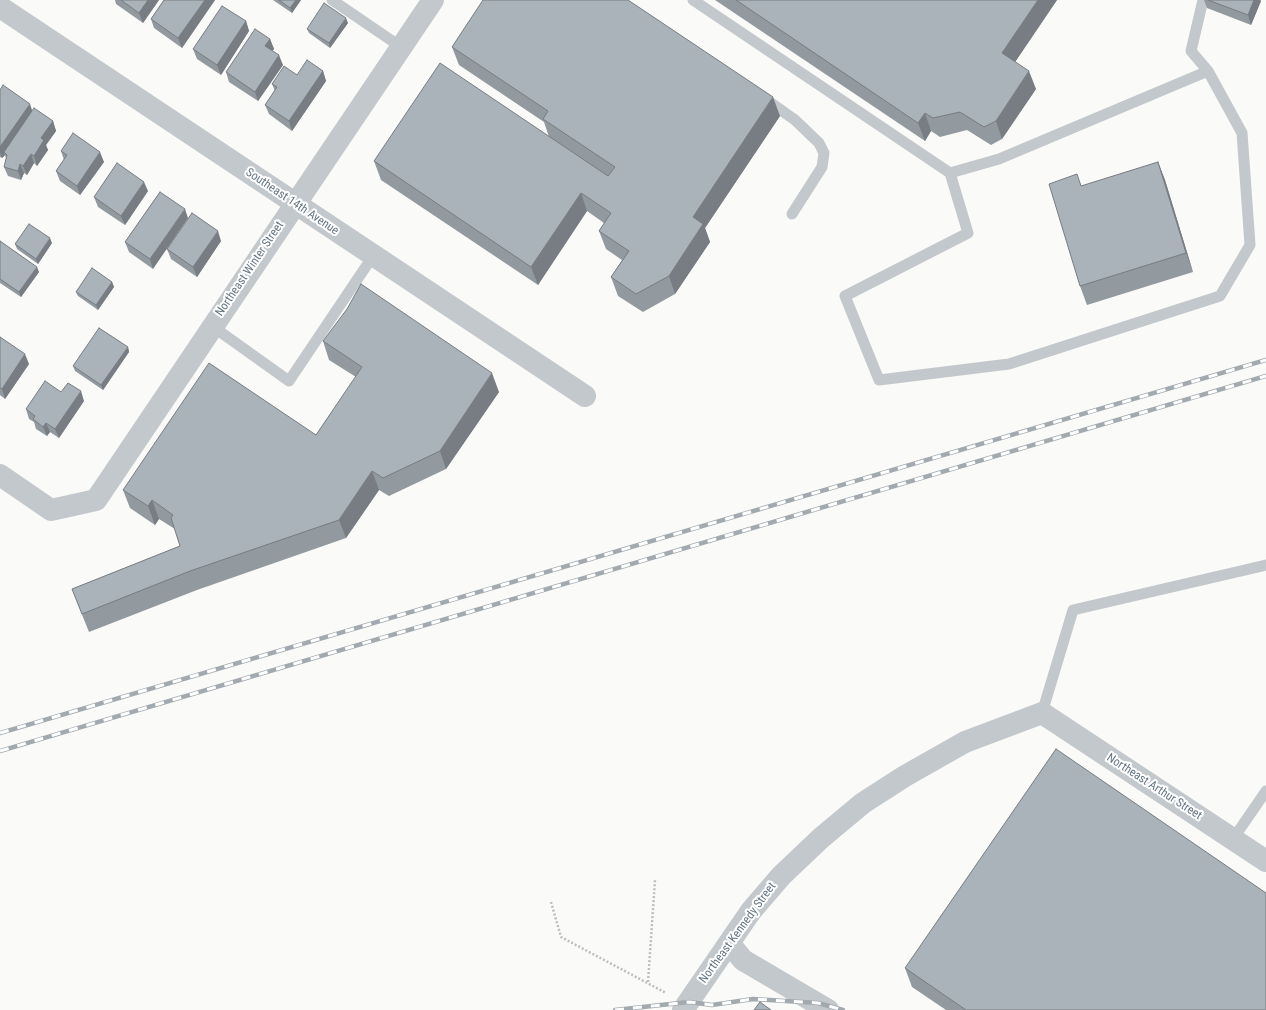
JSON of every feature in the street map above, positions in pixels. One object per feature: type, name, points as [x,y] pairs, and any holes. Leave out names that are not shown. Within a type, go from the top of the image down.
[{"type":"street","name":"Northeast Winter Street","points":[[0,475],[51,510],[96,500],[433,0]]},
{"type":"street","name":"Southeast 14th Avenue","points":[[0,7],[585,396]]},
{"type":"street","name":"Northeast Arthur Street","points":[[1042,713],[1266,861]]},
{"type":"street","name":"Northeast Kennedy Street","points":[[676,1003],[729,943],[751,911],[781,876],[863,803],[905,776],[965,742],[1042,713]]},
{"type":"street","points":[[729,943],[743,960],[828,1010]]},
{"type":"lane","points":[[332,0],[401,47]]},
{"type":"lane","points":[[693,0],[950,173],[968,233],[845,296],[879,380],[1009,364],[1220,296],[1250,245],[1242,133],[1208,71],[1191,51],[1203,0]]},
{"type":"lane","points":[[950,173],[999,159],[1208,71]]},
{"type":"lane","points":[[758,93],[795,120],[819,143],[824,153],[822,167],[792,214]]},
{"type":"lane","points":[[212,326],[289,381],[373,256]]},
{"type":"lane","points":[[1042,713],[1073,610],[1266,565]]},
{"type":"lane","points":[[1233,839],[1266,791]]},
{"type":"path","points":[[648,982],[655,880]]},
{"type":"path","points":[[551,902],[561,937],[648,982],[676,1003]]},
{"type":"building","points":[[121,0],[148,0],[139,13]]},
{"type":"building","points":[[164,0],[205,0],[178,38],[151,19]]},
{"type":"building","points":[[279,0],[296,0],[290,8]]},
{"type":"building","points":[[483,0],[628,0],[773,97],[693,217],[703,224],[669,276],[636,294],[611,277],[629,251],[599,231],[611,213],[581,193],[531,267],[374,161],[440,63],[608,176],[615,167],[543,119],[548,111],[452,47]]},
{"type":"building","points":[[736,0],[1038,0],[1002,53],[1029,71],[996,121],[984,127],[960,112],[933,118],[925,113],[918,123]]},
{"type":"building","points":[[1208,0],[1254,0],[1248,15]]},
{"type":"building","points":[[324,3],[346,18],[329,43],[307,29]]},
{"type":"building","points":[[222,6],[246,21],[217,65],[193,49]]},
{"type":"building","points":[[255,29],[270,39],[265,46],[279,55],[255,92],[226,72]]},
{"type":"building","points":[[307,60],[323,71],[289,121],[265,105],[277,87],[272,84],[284,66],[297,75]]},
{"type":"building","points":[[3,85],[30,104],[0,147],[0,90]]},
{"type":"building","points":[[34,108],[53,121],[41,138],[44,140],[34,156],[31,154],[23,166],[20,164],[18,171],[4,167],[7,155],[4,152]]},
{"type":"building","points":[[73,133],[100,152],[77,186],[56,171],[67,155],[61,151]]},
{"type":"building","points":[[1158,162],[1186,253],[1080,286],[1049,184],[1077,174],[1081,186]]},
{"type":"building","points":[[117,163],[144,182],[121,216],[94,197]]},
{"type":"building","points":[[160,192],[185,209],[150,259],[125,242]]},
{"type":"building","points":[[192,213],[218,231],[193,267],[167,249]]},
{"type":"building","points":[[29,224],[50,238],[36,259],[15,244]]},
{"type":"building","points":[[0,241],[37,267],[19,292],[0,279]]},
{"type":"building","points":[[92,268],[112,282],[96,305],[76,292]]},
{"type":"building","points":[[361,284],[492,373],[440,451],[383,478],[372,471],[339,520],[190,571],[82,614],[72,589],[180,546],[171,518],[173,515],[152,500],[148,506],[123,490],[209,363],[316,435],[362,367],[323,341],[347,309]]},
{"type":"building","points":[[99,328],[128,347],[101,385],[73,366]]},
{"type":"building","points":[[0,337],[25,354],[2,389],[0,388]]},
{"type":"building","points":[[45,381],[61,392],[68,383],[81,391],[55,429],[46,423],[43,427],[33,419],[35,416],[26,409]]},
{"type":"building","points":[[1056,749],[1266,893],[1266,1010],[966,1010],[905,968]]},
{"type":"building","points":[[760,1002],[771,1010],[754,1010]]},
{"type":"railway","points":[[0,733],[1266,360]]},
{"type":"railway","points":[[0,751],[1266,376]]},
{"type":"railway","points":[[615,1010],[689,1002],[712,1005],[753,999],[818,1003],[843,1010]]}]
